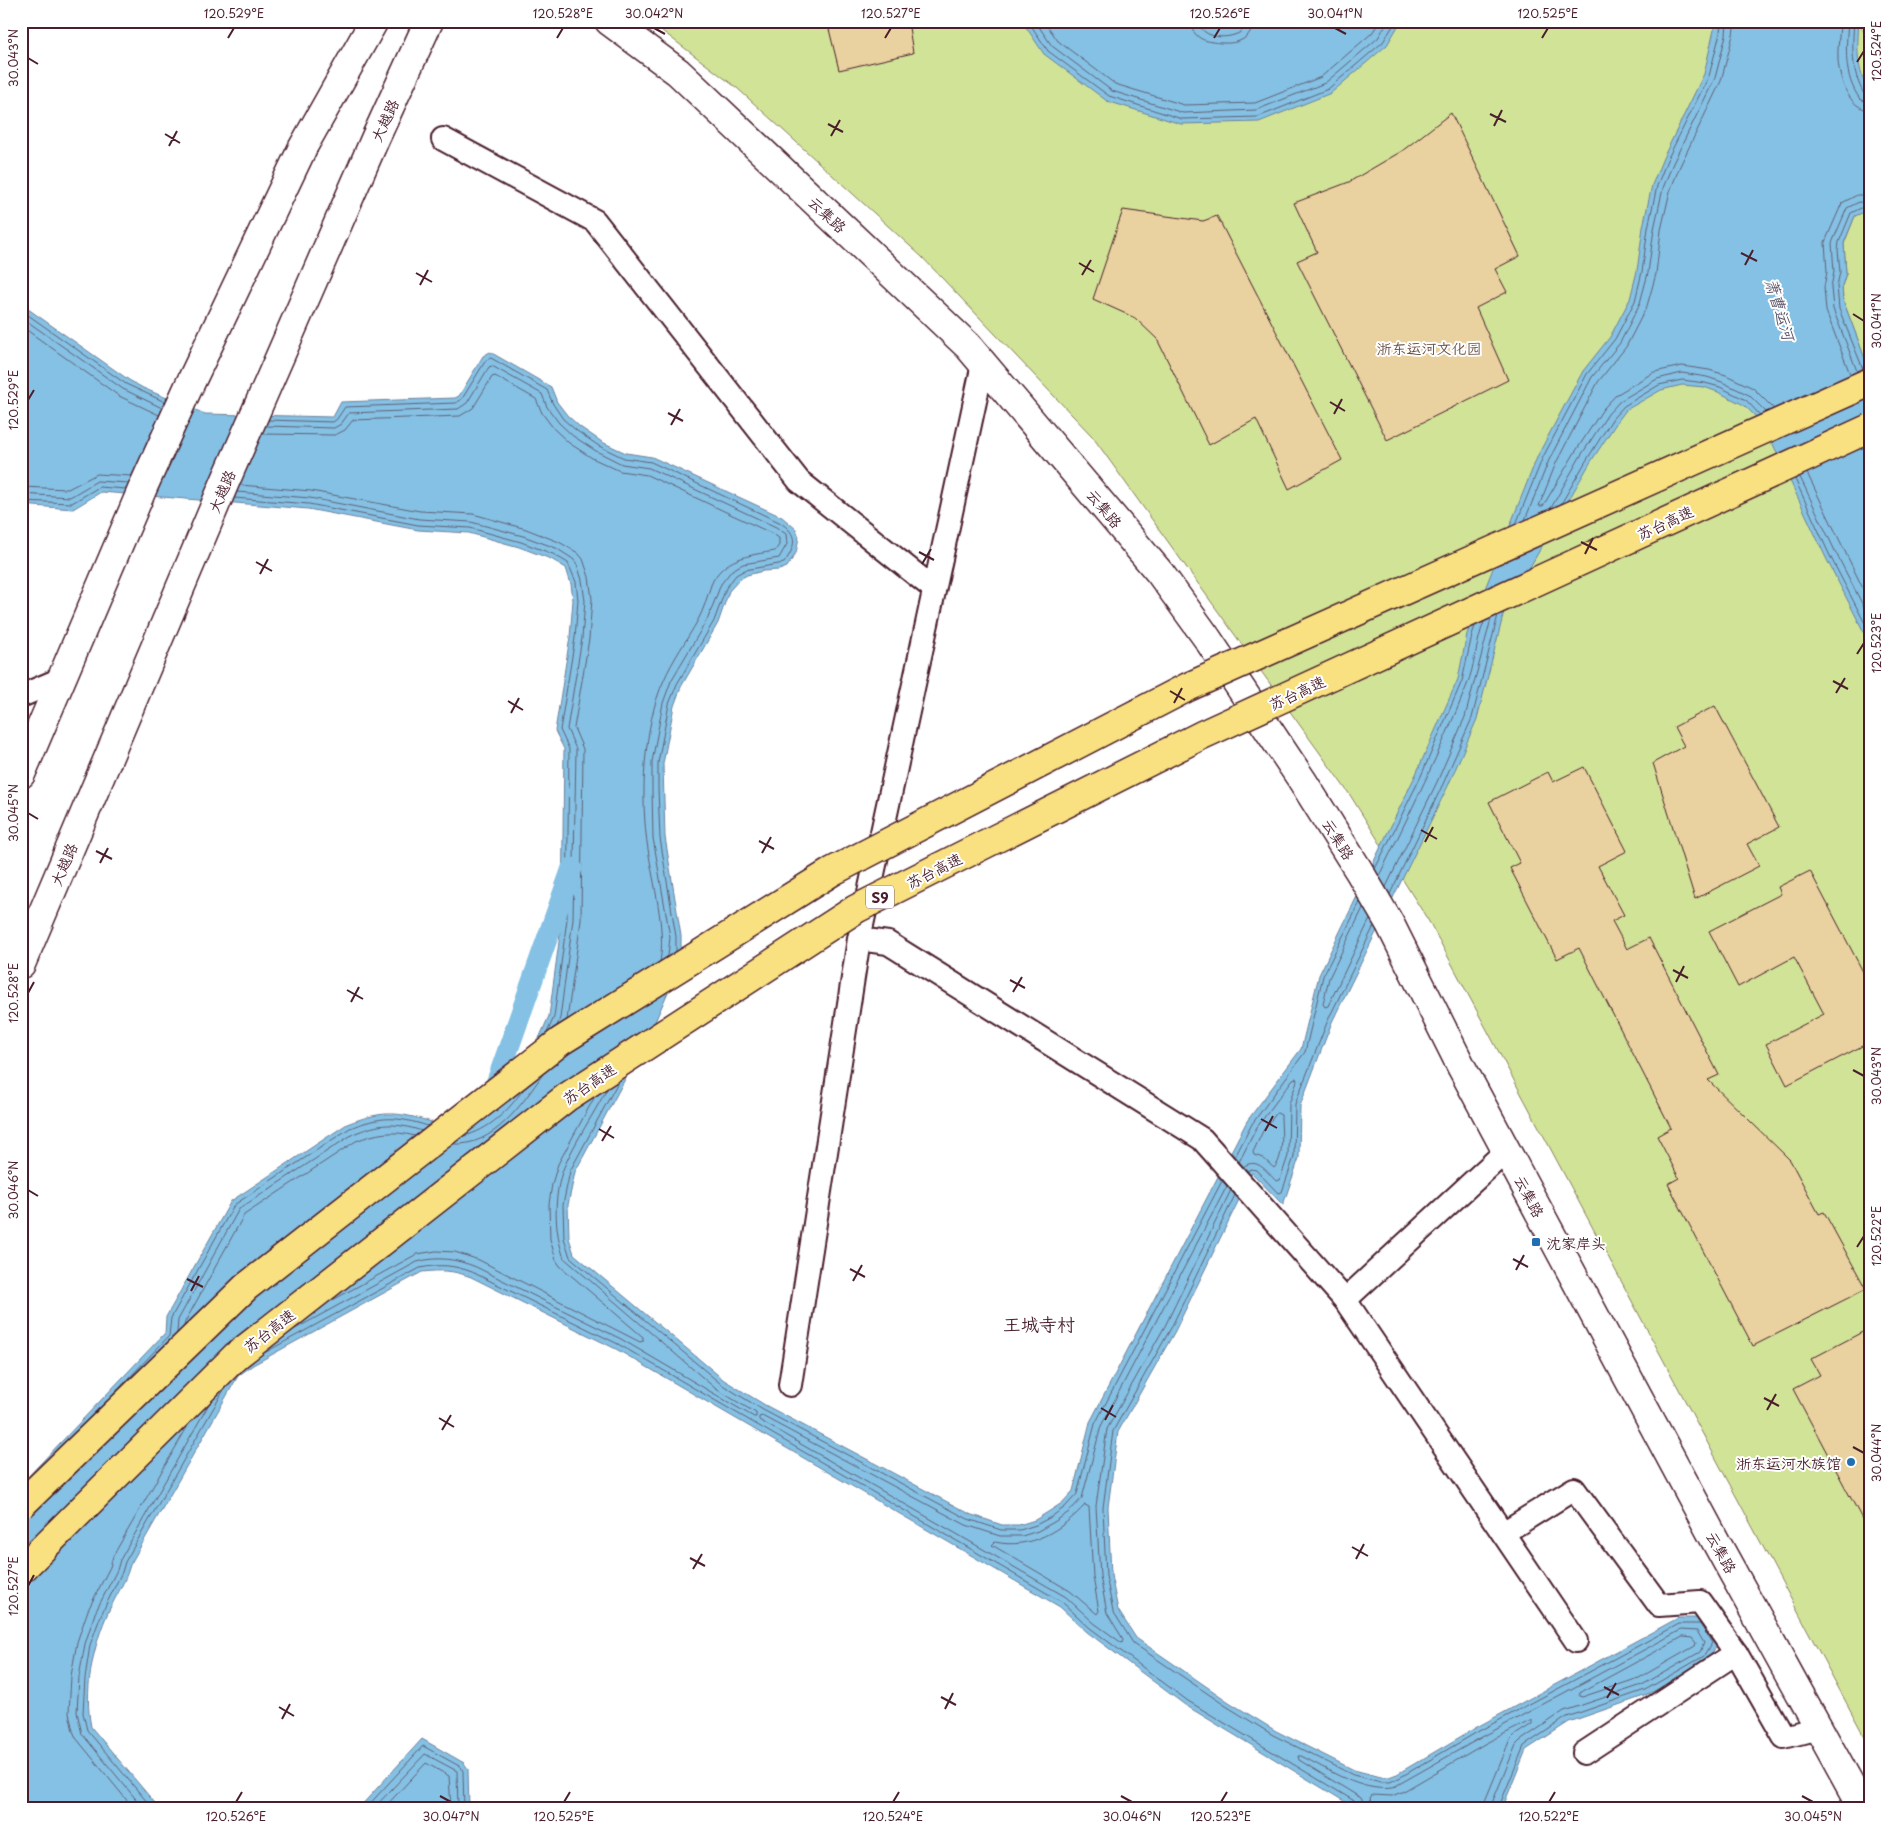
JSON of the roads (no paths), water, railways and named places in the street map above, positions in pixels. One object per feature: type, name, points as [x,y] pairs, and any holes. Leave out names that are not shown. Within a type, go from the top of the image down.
[{"type":"highway","points":[[21,1505],[246,1287],[561,1040],[833,871],[1188,687],[1870,382]]},
{"type":"highway","name":"苏台高速","points":[[21,1570],[244,1350],[567,1096],[856,909],[1202,736],[1870,428]]},
{"type":"street","points":[[21,774],[144,485],[188,388],[304,147],[374,21]]},
{"type":"street","name":"大越路","points":[[21,964],[225,482],[375,139],[430,21]]},
{"type":"street","name":"云集路","points":[[609,21],[678,72],[968,346],[1160,573],[1206,638],[1302,780],[1390,924],[1506,1151],[1743,1592],[1863,1809]]},
{"type":"street","points":[[444,139],[595,221],[799,481],[934,589]]},
{"type":"street","points":[[790,1385],[859,940],[983,364]]},
{"type":"street","points":[[21,696],[61,679]]},
{"type":"street","points":[[859,940],[888,943],[1202,1139],[1345,1300],[1576,1641]]},
{"type":"street","points":[[1345,1300],[1506,1151]]},
{"type":"street","points":[[1502,1533],[1574,1489],[1659,1605],[1700,1602],[1736,1653],[1784,1737],[1818,1728]]},
{"type":"street","points":[[1584,1753],[1736,1653]]},
{"type":"water","points":[[1022,21],[1199,21],[1202,23],[1231,25],[1239,21],[1401,21],[1387,45],[1331,93],[1259,122],[1181,124],[1107,101],[1044,54]]},
{"type":"water","name":"萧曹运河","points":[[1716,21],[1859,21],[1858,59],[1865,85],[1870,95],[1870,214],[1862,213],[1855,216],[1844,243],[1846,273],[1842,286],[1843,300],[1870,372],[1870,644],[1826,558],[1764,425],[1744,405],[1704,387],[1682,385],[1661,390],[1626,410],[1590,463],[1504,612],[1477,719],[1448,786],[1332,1022],[1300,1106],[1299,1158],[1283,1205],[1252,1173],[1175,1331],[1118,1432],[1108,1507],[1111,1575],[1118,1610],[1136,1638],[1229,1702],[1276,1731],[1354,1770],[1381,1777],[1397,1774],[1477,1727],[1678,1618],[1702,1618],[1718,1643],[1708,1660],[1647,1695],[1569,1722],[1526,1750],[1502,1809],[1357,1809],[1185,1705],[1087,1632],[1060,1607],[616,1349],[471,1277],[452,1272],[429,1271],[422,1272],[253,1365],[238,1376],[130,1565],[106,1617],[93,1657],[88,1699],[89,1713],[91,1727],[160,1809],[21,1809],[21,1484],[165,1333],[166,1317],[231,1201],[347,1124],[373,1116],[394,1114],[442,1125],[529,1061],[549,1016],[562,919],[564,749],[555,731],[570,637],[573,600],[566,568],[551,559],[519,547],[469,533],[418,530],[308,509],[101,492],[73,509],[21,505],[21,304],[129,380],[143,388],[205,414],[333,417],[341,402],[455,398],[459,396],[483,356],[490,352],[551,387],[557,402],[567,415],[580,427],[602,442],[626,453],[652,457],[782,517],[796,529],[799,537],[796,553],[787,567],[747,575],[740,579],[729,591],[718,623],[681,687],[674,706],[663,764],[665,837],[681,936],[678,969],[651,1031],[575,1172],[568,1205],[569,1238],[574,1254],[724,1380],[765,1405],[970,1514],[1002,1525],[1019,1525],[1035,1520],[1048,1512],[1062,1503],[1073,1491],[1090,1422],[1247,1121],[1301,1049],[1319,975],[1416,774],[1458,679],[1467,634],[1538,455],[1583,371],[1610,337],[1630,299],[1637,271],[1643,227],[1652,185],[1704,74]]},
{"type":"water","points":[[422,1739],[464,1763],[468,1769],[469,1809],[358,1809]]},
{"type":"waterway","points":[[491,1098],[572,868]]},
{"type":"place","name":"沈家岸头","points":[[1536,1242]]},
{"type":"place","name":"浙东运河水族馆","points":[[1851,1462]]},
{"type":"district","name":"王城寺村","points":[[1039,1323]]},
{"type":"park label","name":"浙东运河文化园","points":[[1429,347]]}]
